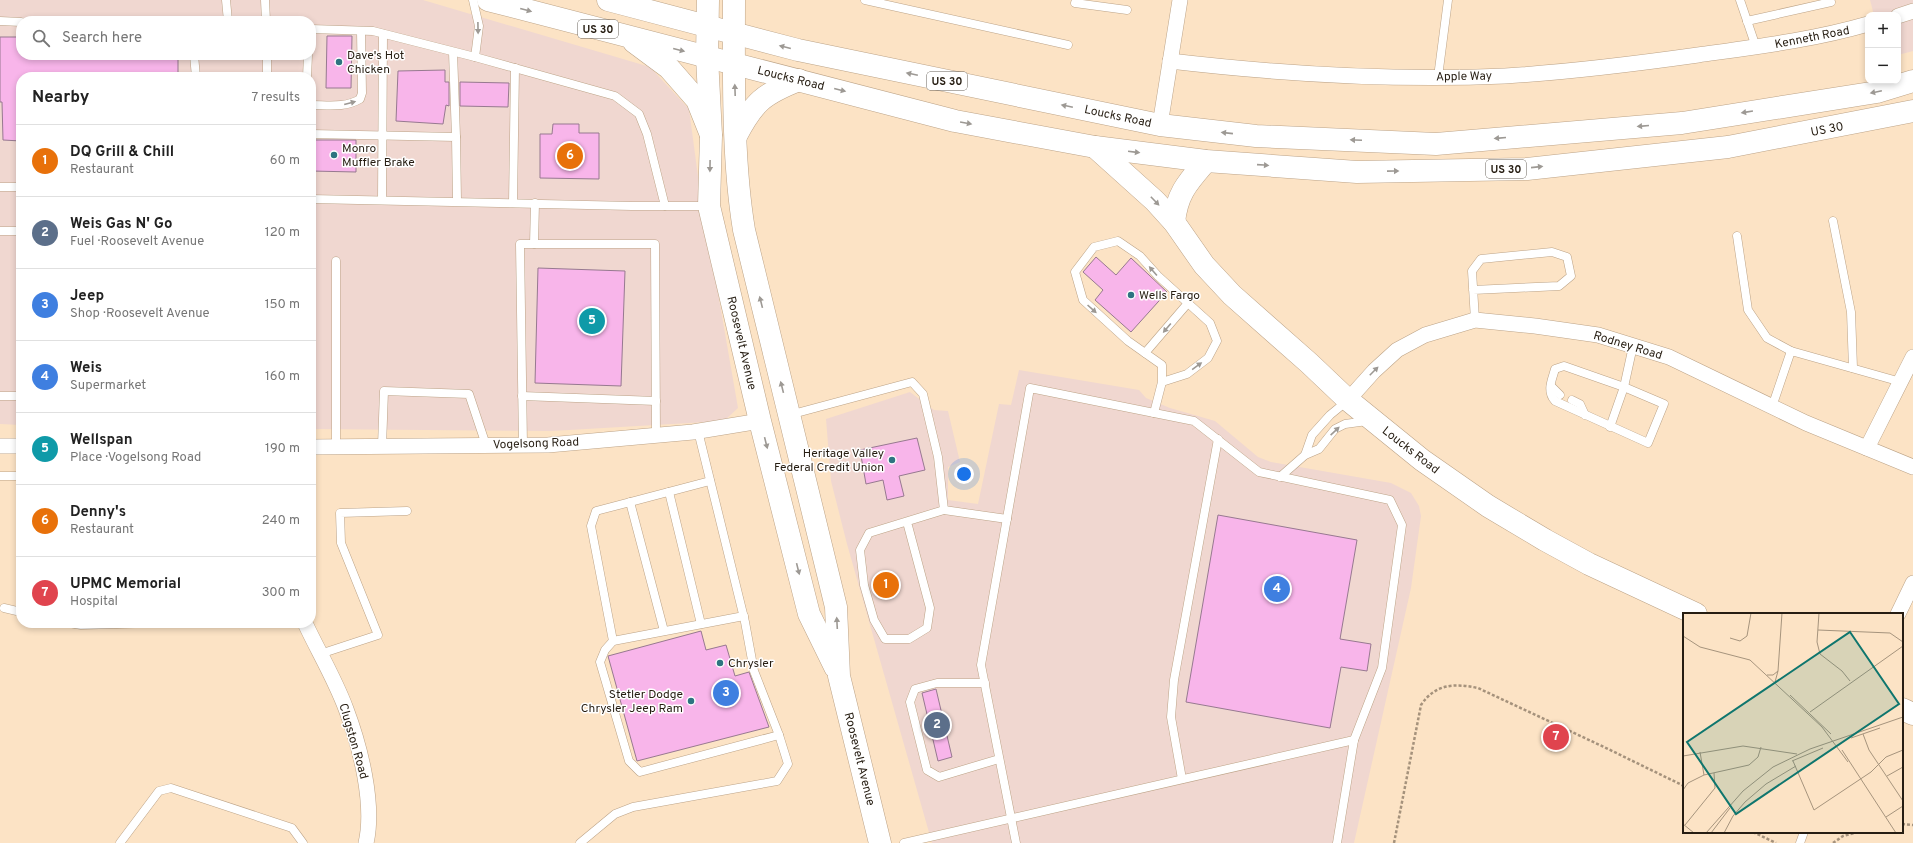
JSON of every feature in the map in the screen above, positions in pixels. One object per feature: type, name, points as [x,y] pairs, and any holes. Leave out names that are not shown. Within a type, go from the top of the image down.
[{"type":"main road","name":"Loucks Road","points":[[488,0],[955,121],[1095,147],[1155,200],[1174,222],[1204,266],[1232,295],[1309,363],[1348,400],[1422,460],[1488,506],[1545,540],[1589,564],[1694,613]]},
{"type":"main road","name":"Loucks Road","points":[[608,0],[798,50],[1160,125]]},
{"type":"main road","points":[[649,11],[675,0]]},
{"type":"main road","name":"Roosevelt Avenue","points":[[708,0],[707,57],[711,135],[709,206],[760,421],[809,614],[839,676]]},
{"type":"main road","name":"Roosevelt Avenue","points":[[734,0],[736,136],[740,204],[744,230],[836,607],[839,676],[880,843]]},
{"type":"main road","points":[[626,36],[668,68],[697,100],[711,135]]},
{"type":"main road","points":[[736,136],[747,115],[763,98],[776,89],[800,80]]},
{"type":"main road","name":"US 30","points":[[1160,125],[1256,136],[1436,144],[1682,123],[1877,92],[1913,81]]},
{"type":"main road","name":"US 30","points":[[1095,147],[1206,161],[1357,172],[1527,168],[1728,147],[1913,111]]},
{"type":"main road","points":[[1174,222],[1176,206],[1185,185],[1206,161]]},
{"type":"main road","points":[[760,421],[770,421],[781,437],[811,552],[829,580]]},
{"type":"main road","points":[[1903,709],[1913,714]]},
{"type":"street","points":[[1160,125],[1180,0]]},
{"type":"street","points":[[1901,15],[1913,11]]},
{"type":"street","name":"Kenneth Road","points":[[1756,47],[1847,30],[1865,25]]},
{"type":"street","name":"Apple Way","points":[[1170,61],[1311,74],[1438,77],[1505,76],[1618,66],[1756,47]]},
{"type":"street","name":"Rodney Road","points":[[1348,400],[1374,371],[1397,350],[1425,335],[1475,320],[1535,326],[1598,335],[1669,357],[1806,423],[1913,467]]},
{"type":"street","points":[[1868,448],[1913,357]]},
{"type":"street","name":"Vogelsong Road","points":[[316,447],[548,445],[698,431],[760,421]]},
{"type":"street","points":[[0,446],[16,446]]},
{"type":"street","points":[[1898,613],[1913,584]]},
{"type":"street","name":"Clugston Road","points":[[307,628],[346,708],[366,780],[369,830],[366,843]]},
{"type":"lane","points":[[226,0],[228,16]]},
{"type":"lane","points":[[265,0],[266,16]]},
{"type":"lane","points":[[473,0],[479,26],[476,57]]},
{"type":"lane","points":[[865,0],[1068,45]]},
{"type":"lane","points":[[1438,77],[1448,0]]},
{"type":"lane","points":[[1740,0],[1756,47]]},
{"type":"lane","points":[[1747,21],[1830,2],[1830,0]]},
{"type":"lane","points":[[1075,3],[1127,10]]},
{"type":"lane","points":[[0,21],[16,22]]},
{"type":"lane","points":[[316,29],[361,31],[383,34],[476,57],[615,96],[638,114],[647,134],[665,206]]},
{"type":"lane","points":[[316,105],[341,105],[353,103],[360,99],[362,93],[361,31]]},
{"type":"lane","points":[[382,200],[383,34]]},
{"type":"lane","points":[[453,52],[457,201]]},
{"type":"lane","points":[[194,60],[196,72]]},
{"type":"lane","points":[[266,60],[267,72]]},
{"type":"lane","points":[[307,72],[308,60]]},
{"type":"lane","points":[[513,203],[515,68]]},
{"type":"lane","points":[[316,134],[456,137]]},
{"type":"lane","points":[[0,186],[16,187]]},
{"type":"lane","points":[[316,199],[709,206]]},
{"type":"lane","points":[[534,244],[535,203]]},
{"type":"lane","points":[[1834,220],[1851,312],[1853,368]]},
{"type":"lane","points":[[0,231],[16,231]]},
{"type":"lane","points":[[1737,236],[1748,310],[1767,338],[1791,352],[1900,382]]},
{"type":"lane","points":[[1154,413],[1162,382],[1162,365],[1128,341],[1083,300],[1075,272],[1094,247],[1118,241],[1140,256],[1158,276],[1210,323],[1217,341],[1208,358],[1187,374],[1162,382]]},
{"type":"lane","points":[[523,445],[520,244],[655,244],[656,435]]},
{"type":"lane","points":[[1473,290],[1559,286],[1571,276],[1567,257],[1552,252],[1481,259],[1472,271],[1473,290],[1475,320]]},
{"type":"lane","points":[[336,261],[336,446]]},
{"type":"lane","points":[[1145,353],[1188,303]]},
{"type":"lane","points":[[1610,427],[1624,387],[1633,346]]},
{"type":"lane","points":[[1772,407],[1791,352]]},
{"type":"lane","points":[[1564,366],[1624,387],[1664,404],[1648,444],[1555,401],[1551,397],[1551,386],[1555,369],[1564,366]]},
{"type":"lane","points":[[789,415],[912,382],[923,394],[938,457],[944,510]]},
{"type":"lane","points":[[1551,386],[1560,395]]},
{"type":"lane","points":[[1016,843],[981,665],[1030,388],[1194,421],[1259,472],[1390,500],[1402,525],[1382,668],[1354,740],[1336,843]]},
{"type":"lane","points":[[382,446],[384,391],[469,394],[486,445]]},
{"type":"lane","points":[[0,396],[16,396]]},
{"type":"lane","points":[[522,396],[656,401]]},
{"type":"lane","points":[[1305,455],[1312,435],[1330,415],[1348,400]]},
{"type":"lane","points":[[1572,400],[1580,404],[1585,415]]},
{"type":"lane","points":[[1280,477],[1305,455],[1319,448],[1335,429],[1345,424],[1372,420]]},
{"type":"lane","points":[[580,843],[615,814],[633,806],[777,781],[788,764],[779,735],[754,671],[744,616],[698,431]]},
{"type":"lane","points":[[1182,779],[1172,717],[1174,680],[1218,439]]},
{"type":"lane","points":[[0,476],[16,476]]},
{"type":"lane","points":[[614,641],[591,526],[596,511],[710,481]]},
{"type":"lane","points":[[670,492],[701,624]]},
{"type":"lane","points":[[630,502],[664,631]]},
{"type":"lane","points":[[907,522],[930,608],[927,628],[909,639],[885,639],[874,620],[864,585],[860,550],[869,533],[944,510],[1007,519]]},
{"type":"lane","points":[[320,654],[378,635],[341,543],[340,513],[407,512]]},
{"type":"lane","points":[[4,608],[16,611]]},
{"type":"lane","points":[[744,616],[614,641],[605,650],[600,662],[607,692],[629,762],[640,772],[779,735]]},
{"type":"lane","points":[[984,683],[937,683],[915,689],[910,702],[927,770],[939,777],[999,759]]},
{"type":"lane","points":[[1903,721],[1913,718]]},
{"type":"lane","points":[[904,843],[1354,740]]},
{"type":"lane","points":[[120,843],[158,791],[171,788],[292,828],[303,843]]},
{"type":"lane","points":[[1800,843],[1804,833]]},
{"type":"path","points":[[1394,843],[1421,705],[1427,696],[1434,690],[1446,686],[1459,685],[1478,688],[1604,746],[1683,786]]},
{"type":"path","points":[[1903,824],[1913,825]]},
{"type":"path","points":[[1755,833],[1776,843]]},
{"type":"path","points":[[1833,843],[1843,836],[1854,833]]},
{"type":"shaded area","points":[[0,0],[423,0],[650,67],[689,109],[699,184],[738,408],[724,421],[552,431],[316,429],[316,72],[16,72],[16,425],[0,424]]},
{"type":"shaded area","points":[[1870,0],[1913,0],[1913,51],[1901,54],[1901,12],[1873,12]]},
{"type":"shaded area","points":[[1019,370],[1139,390],[1146,398],[1170,408],[1215,421],[1258,457],[1271,462],[1391,483],[1411,493],[1419,506],[1421,516],[1411,588],[1354,843],[932,843],[847,544],[831,481],[826,419],[910,392],[934,410],[948,411],[960,462],[948,467],[948,500],[978,504],[999,404],[1011,405]]},
{"type":"building","name":"Dave's Hot Chicken","points":[[327,36],[352,36],[351,88],[326,88]]},
{"type":"building","points":[[0,37],[16,37],[16,60],[178,60],[178,72],[16,72],[16,141],[3,140],[2,102],[0,102]]},
{"type":"building","points":[[445,70],[445,82],[449,82],[449,106],[446,105],[443,124],[396,121],[398,71]]},
{"type":"building","points":[[460,82],[509,83],[508,107],[460,106]]},
{"type":"building","points":[[553,124],[579,124],[579,133],[599,133],[599,179],[540,178],[540,134],[552,134]]},
{"type":"building","name":"Monro Muffler Brake","points":[[316,140],[356,140],[356,172],[316,171]]},
{"type":"building","name":"Wells Fargo","points":[[1096,257],[1116,275],[1131,258],[1167,292],[1131,332],[1095,300],[1103,290],[1083,272]]},
{"type":"building","points":[[538,268],[625,271],[621,386],[535,383]]},
{"type":"building","name":"Heritage Valley Federal Credit Union","points":[[917,438],[925,470],[899,476],[904,496],[887,500],[883,480],[866,484],[860,450]]},
{"type":"building","points":[[1218,515],[1357,540],[1340,639],[1371,644],[1367,671],[1341,667],[1330,728],[1186,702]]},
{"type":"building","name":"Stetler Dodge Chrysler Jeep Ram","points":[[701,631],[706,650],[726,645],[735,676],[749,672],[769,727],[637,761],[608,656]]},
{"type":"building","points":[[936,689],[952,757],[938,761],[922,693]]},
{"type":"place","name":"Dave's Hot Chicken","points":[[339,62]]},
{"type":"place","name":"Monro Muffler Brake","points":[[334,155]]},
{"type":"place","name":"Denny's","points":[[570,156]]},
{"type":"place","name":"Wells Fargo","points":[[1131,295]]},
{"type":"place","name":"Wellspan","points":[[592,321]]},
{"type":"place","name":"Heritage Valley Federal Credit Union","points":[[892,460]]},
{"type":"place","name":"DQ Grill & Chill","points":[[886,585]]},
{"type":"place","name":"Weis","points":[[1277,589]]},
{"type":"place","name":"Chrysler","points":[[720,663]]},
{"type":"place","name":"Jeep","points":[[726,693]]},
{"type":"place","name":"Stetler Dodge Chrysler Jeep Ram","points":[[691,701]]},
{"type":"place","name":"Weis Gas N' Go","points":[[937,725]]},
{"type":"place","name":"UPMC Memorial","points":[[1556,737]]}]
